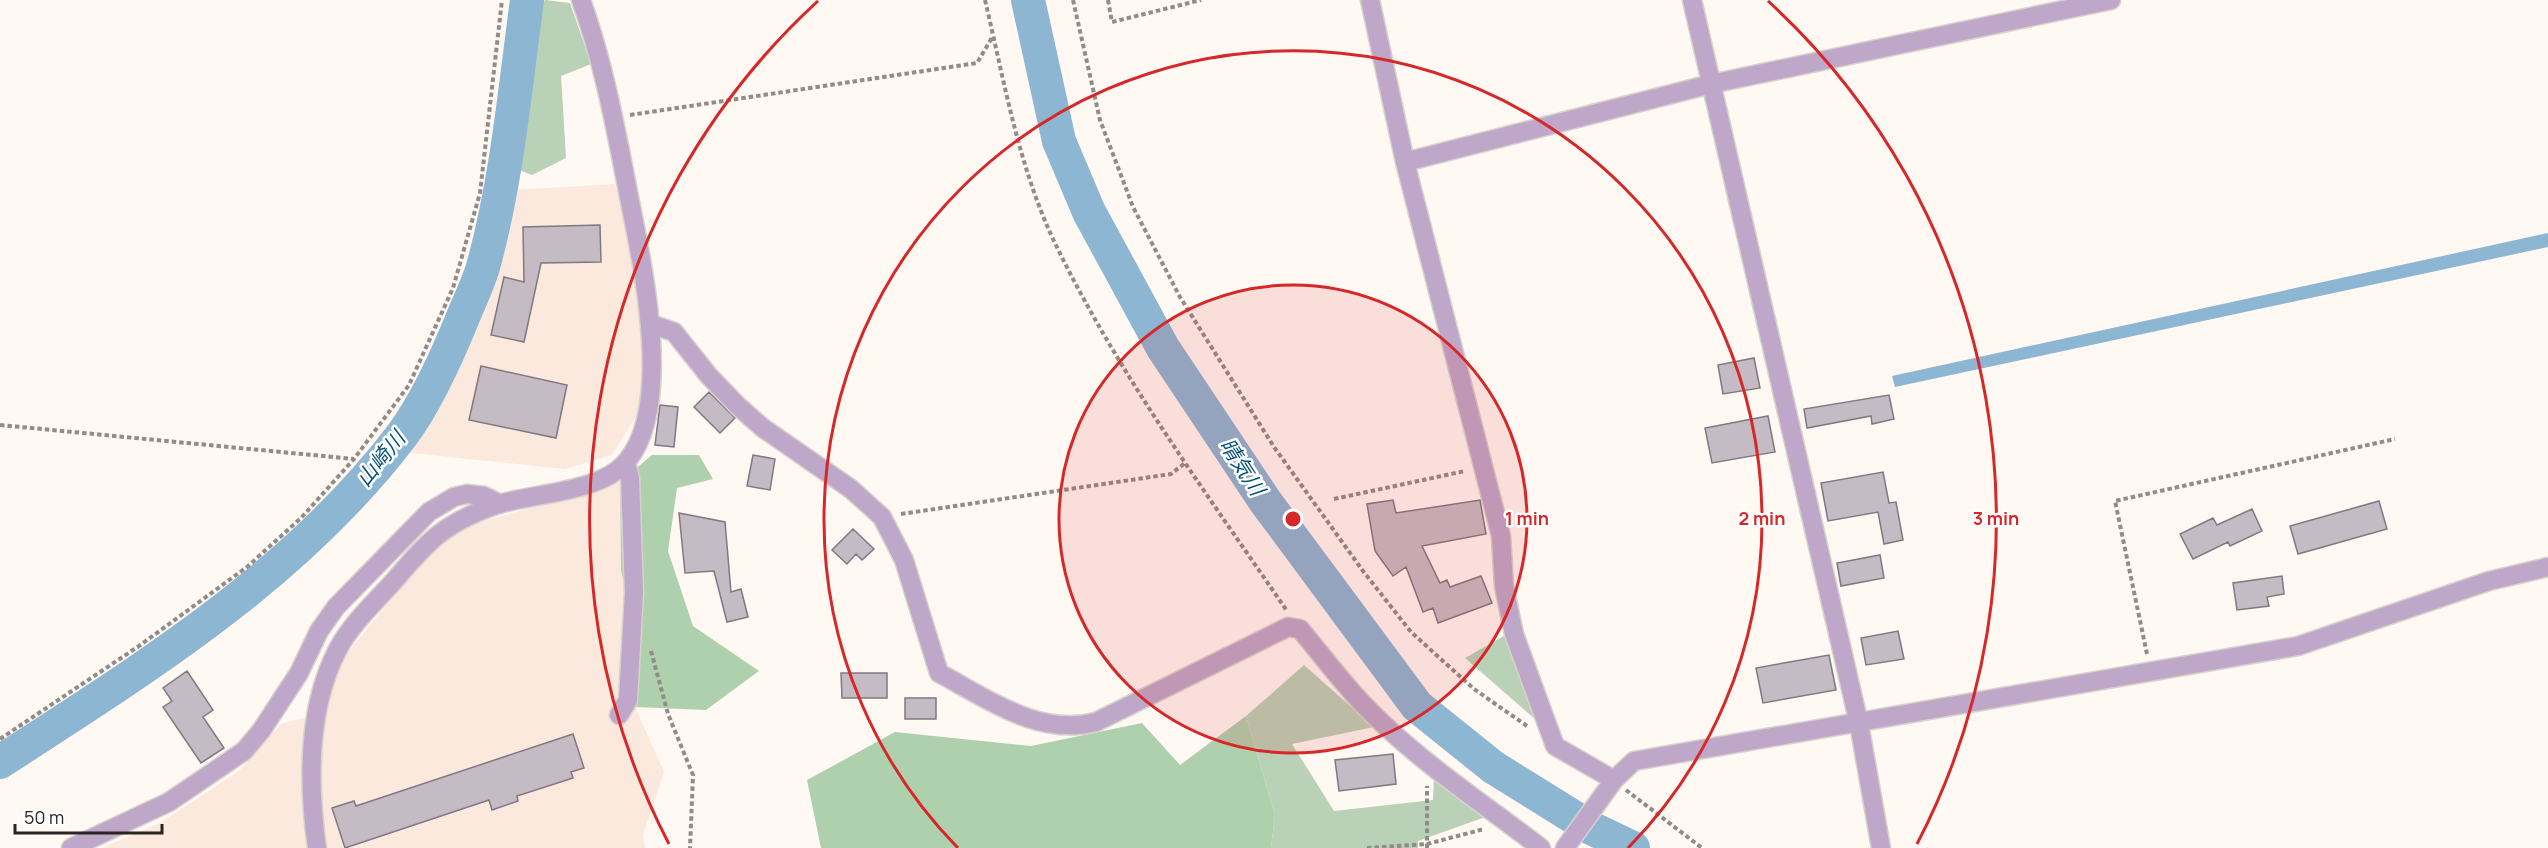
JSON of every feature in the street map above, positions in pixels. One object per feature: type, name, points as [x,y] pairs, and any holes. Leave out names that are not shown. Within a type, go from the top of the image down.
[{"type":"street","points":[[317,848],[312,788],[316,712],[324,680],[339,647],[430,540],[449,524],[500,504],[584,485],[608,475],[626,463],[635,449],[645,421],[650,384],[651,324],[614,117],[601,61],[582,0]]},
{"type":"street","points":[[1370,0],[1406,162],[1501,536],[1504,586],[1514,634],[1555,746],[1614,780]]},
{"type":"street","points":[[1692,0],[1859,724],[1881,848]]},
{"type":"street","points":[[1406,162],[1711,84],[2111,0]]},
{"type":"street","points":[[651,324],[674,332],[709,376],[738,406],[764,428],[851,489],[882,517],[907,569],[939,673],[1022,716],[1050,725],[1075,728],[1096,722],[1288,627],[1300,629],[1362,703],[1433,767],[1541,848]]},
{"type":"street","points":[[619,715],[628,700],[634,592],[630,478],[626,463]]},
{"type":"street","points":[[71,848],[169,802],[244,751],[261,731],[298,673],[319,631],[336,607],[429,512],[454,497],[467,494],[483,496],[500,504]]},
{"type":"street","points":[[1565,848],[1614,780],[1634,761],[1859,724],[2298,646],[2489,581],[2548,567]]},
{"type":"path","points":[[0,739],[139,646],[247,567],[301,518],[354,459],[409,385],[453,288],[480,193],[502,0]]},
{"type":"path","points":[[985,0],[1020,150],[1053,238],[1106,336],[1185,463],[1300,629]]},
{"type":"path","points":[[1073,0],[1100,120],[1133,207],[1180,297],[1268,436],[1363,571],[1411,632],[1474,688],[1528,727]]},
{"type":"path","points":[[1108,0],[1112,22],[1201,0]]},
{"type":"path","points":[[614,117],[977,63],[993,36]]},
{"type":"path","points":[[0,425],[354,459]]},
{"type":"path","points":[[2151,672],[2115,501],[2394,439]]},
{"type":"path","points":[[882,517],[1171,474],[1185,463]]},
{"type":"path","points":[[1334,499],[1484,468]]},
{"type":"path","points":[[650,648],[668,714],[693,775],[690,848]]},
{"type":"path","points":[[1427,846],[1428,777],[1433,767]]},
{"type":"path","points":[[1614,780],[1702,848]]},
{"type":"path","points":[[1367,848],[1427,846],[1508,823]]},
{"type":"shaded area","points":[[615,184],[644,305],[640,410],[612,455],[565,469],[402,452],[463,353],[501,259],[514,190]]},
{"type":"shaded area","points":[[620,482],[621,570],[637,643],[635,707],[664,772],[643,835],[645,848],[102,848],[160,823],[238,772],[281,724],[325,712],[341,661],[427,555],[467,526]]},
{"type":"green space","points":[[545,0],[570,3],[591,64],[561,76],[566,158],[532,175],[509,166],[532,22]]},
{"type":"green space","points":[[652,455],[699,455],[713,479],[677,488],[668,551],[693,626],[759,671],[706,710],[635,707],[637,643],[621,570],[620,482]]},
{"type":"green space","points":[[1516,629],[1559,740],[1465,658]]},
{"type":"green space","points":[[1304,665],[1374,727],[1292,744],[1334,811],[1433,800],[1434,776],[1491,815],[1418,841],[1418,848],[1271,848],[1275,815],[1246,716]]},
{"type":"green space","points":[[1246,716],[1275,815],[1271,848],[821,848],[807,780],[895,732],[1031,746],[1142,723],[1180,765]]},
{"type":"water","points":[[2548,233],[2548,247],[1895,387],[1892,376]]},
{"type":"building","points":[[600,225],[601,262],[541,263],[524,342],[491,335],[504,277],[524,282],[523,227]]},
{"type":"building","points":[[1754,358],[1760,388],[1723,394],[1718,365]]},
{"type":"building","points":[[481,366],[567,385],[556,438],[469,420]]},
{"type":"building","points":[[709,392],[735,418],[720,433],[694,407]]},
{"type":"building","points":[[1889,395],[1894,419],[1872,424],[1871,416],[1807,428],[1804,409]]},
{"type":"building","points":[[660,405],[678,407],[674,447],[655,445]]},
{"type":"building","points":[[1768,416],[1775,452],[1712,463],[1705,428]]},
{"type":"building","points":[[753,455],[775,459],[770,490],[747,486]]},
{"type":"building","points":[[1883,472],[1889,503],[1896,502],[1903,540],[1884,544],[1878,512],[1828,521],[1821,483]]},
{"type":"building","points":[[1393,500],[1396,513],[1480,500],[1486,534],[1422,546],[1440,583],[1447,580],[1450,587],[1481,576],[1492,603],[1438,623],[1433,608],[1423,612],[1406,567],[1393,576],[1375,551],[1367,504]]},
{"type":"building","points":[[2379,501],[2387,529],[2298,554],[2290,526]]},
{"type":"building","points":[[2252,509],[2262,531],[2230,546],[2228,542],[2193,559],[2180,534],[2213,518],[2217,525]]},
{"type":"building","points":[[679,513],[725,522],[731,592],[741,589],[748,617],[727,622],[714,571],[685,573]]},
{"type":"building","points":[[853,529],[874,549],[862,560],[856,554],[847,564],[832,550]]},
{"type":"building","points":[[1880,555],[1884,578],[1841,586],[1837,563]]},
{"type":"building","points":[[2282,576],[2284,594],[2267,597],[2269,606],[2237,610],[2233,583]]},
{"type":"building","points":[[1898,631],[1904,659],[1866,665],[1861,638]]},
{"type":"building","points":[[1829,655],[1836,690],[1763,703],[1756,668]]},
{"type":"building","points":[[187,671],[213,710],[203,717],[224,748],[201,763],[163,707],[172,701],[163,688]]},
{"type":"building","points":[[841,673],[887,673],[887,698],[842,698]]},
{"type":"building","points":[[905,698],[936,698],[936,719],[905,719]]},
{"type":"building","points":[[573,734],[584,768],[571,772],[573,778],[517,796],[518,801],[492,810],[489,800],[345,848],[332,808],[354,801],[356,806]]},
{"type":"building","points":[[1393,754],[1396,784],[1339,791],[1335,760]]},
{"type":"waterway","name":"山崎川","points":[[0,762],[163,654],[216,616],[266,575],[315,532],[360,485],[411,422],[443,362],[483,267],[504,168],[527,0]]},
{"type":"waterway","name":"晴気川","points":[[1028,0],[1059,141],[1089,212],[1163,348],[1265,501],[1417,706],[1493,767],[1591,828],[1633,848]]}]
